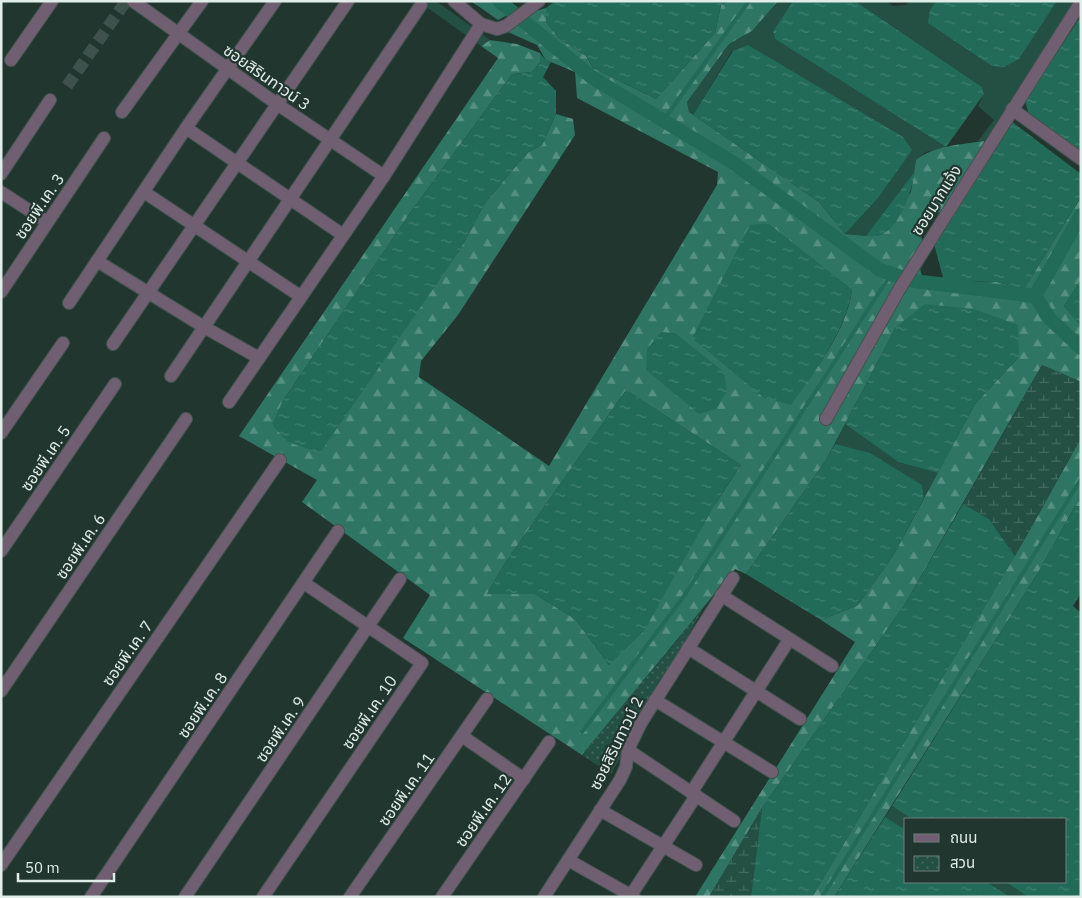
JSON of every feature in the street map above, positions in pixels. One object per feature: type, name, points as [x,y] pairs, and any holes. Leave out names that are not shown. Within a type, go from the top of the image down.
[{"type":"street","points":[[11,60],[52,1]]},
{"type":"street","name":"ซอยสิรินทาวน์ 3","points":[[133,1],[276,104],[384,176]]},
{"type":"street","points":[[122,112],[180,35],[202,1]]},
{"type":"street","points":[[69,303],[186,128],[275,1]]},
{"type":"street","points":[[113,344],[348,1]]},
{"type":"street","points":[[454,1],[481,24],[497,29],[506,26],[539,1]]},
{"type":"street","name":"ซอยมากแจ้ง","points":[[826,420],[900,288],[1081,2]]},
{"type":"street","points":[[171,376],[421,5]]},
{"type":"street","points":[[229,402],[384,176],[481,24]]},
{"type":"street","points":[[1,174],[50,100]]},
{"type":"street","points":[[1012,109],[1081,159]]},
{"type":"street","points":[[186,128],[290,197],[343,235]]},
{"type":"street","name":"ซอยพี.เค. 3","points":[[1,292],[104,138]]},
{"type":"street","points":[[1,192],[47,222]]},
{"type":"street","points":[[144,192],[300,296]]},
{"type":"street","points":[[98,261],[204,327],[259,358]]},
{"type":"street","points":[[1,433],[63,343]]},
{"type":"street","name":"ซอยพี.เค. 5","points":[[1,551],[115,384]]},
{"type":"street","name":"ซอยพี.เค. 6","points":[[1,691],[186,419]]},
{"type":"street","name":"ซอยพี.เค. 7","points":[[1,865],[280,460]]},
{"type":"street","name":"ซอยพี.เค. 8","points":[[91,897],[338,531]]},
{"type":"street","name":"ซอยสิรินทาวน์ 2","points":[[544,897],[620,780],[626,767],[628,750],[655,700],[733,578]]},
{"type":"street","name":"ซอยพี.เค. 9","points":[[185,897],[400,579]]},
{"type":"street","name":"ซอยพี.เค. 10","points":[[263,897],[422,663],[304,583]]},
{"type":"street","points":[[721,595],[832,666]]},
{"type":"street","points":[[568,860],[633,896],[755,690],[789,640]]},
{"type":"street","points":[[688,648],[800,718]]},
{"type":"street","name":"ซอยพี.เค. 11","points":[[350,897],[487,699]]},
{"type":"street","points":[[655,700],[772,772]]},
{"type":"street","points":[[462,736],[524,779]]},
{"type":"street","name":"ซอยพี.เค. 12","points":[[442,897],[550,742]]},
{"type":"street","points":[[628,750],[734,821]]},
{"type":"street","points":[[600,810],[696,865]]},
{"type":"green space","points":[[418,1],[436,1],[490,40],[481,46]]},
{"type":"green space","points":[[471,1],[510,1],[518,9],[498,20]]},
{"type":"green space","points":[[729,1],[778,1],[752,31],[729,44],[687,102],[689,112],[819,202],[845,234],[881,235],[911,192],[916,160],[923,155],[948,146],[984,141],[983,147],[943,212],[929,214],[919,230],[922,242],[920,266],[923,278],[959,283],[997,282],[1024,289],[1081,197],[1081,280],[1064,306],[1081,326],[1081,382],[1042,365],[905,604],[762,808],[709,897],[695,897],[855,642],[821,620],[858,605],[893,556],[975,404],[1019,357],[896,327],[826,460],[746,574],[735,569],[582,755],[403,638],[430,595],[302,502],[317,480],[239,436],[498,58],[481,46],[490,40],[517,44],[540,53],[540,62],[532,72],[512,74],[410,213],[282,402],[458,253],[485,203],[527,153],[542,145],[556,114],[573,119],[575,135],[458,315],[421,361],[419,377],[549,466],[717,185],[718,172],[577,98],[575,72],[546,60],[537,45],[508,32],[536,11],[546,8],[546,22],[559,38],[586,56],[593,68],[656,99],[715,33],[721,5]],"holes":[[[768,224],[852,290],[849,305],[837,336],[790,405]],[[626,390],[741,465],[609,665],[575,619],[535,594],[487,594],[503,566]]]},
{"type":"green space","points":[[778,1],[793,1],[773,31],[775,39],[946,147],[926,152],[916,160],[915,171],[866,236],[845,234],[878,198],[911,150],[732,51],[693,115],[689,112],[687,102],[729,44],[752,31]]},
{"type":"green space","points":[[855,1],[886,1],[893,6],[906,5],[909,1],[936,1],[930,10],[1019,59],[1057,1],[1076,1],[983,147],[984,141],[977,142],[994,120],[978,106],[984,94],[982,87]]},
{"type":"green space","points":[[1042,365],[1081,382],[1081,438],[1015,556],[989,519],[963,504]]},
{"type":"green space","points":[[845,424],[898,462],[938,473],[924,498],[922,485],[835,444]]},
{"type":"green space","points":[[1081,438],[1081,506],[1075,506],[1039,571],[834,897],[812,897],[1027,535]]},
{"type":"green space","points":[[704,607],[611,774],[582,755]]},
{"type":"green space","points":[[892,806],[910,818],[904,818],[904,829],[885,817]]},
{"type":"green space","points":[[762,808],[751,897],[709,897]]},
{"type":"green space","points":[[989,883],[1007,883],[1028,897],[1010,897]]},
{"type":"water","points":[[555,1],[729,1],[721,5],[715,33],[656,99],[593,68],[586,56],[559,38],[546,22],[546,8]]},
{"type":"water","points":[[793,1],[855,1],[982,87],[984,94],[946,147],[775,39],[773,31]]},
{"type":"water","points":[[936,1],[1057,1],[1019,59],[1004,67],[992,66],[928,23],[930,10]]},
{"type":"water","points":[[1081,16],[1081,153],[1029,115],[1025,101]]},
{"type":"water","points":[[748,45],[903,137],[912,150],[878,198],[845,234],[819,202],[693,115],[733,51]]},
{"type":"water","points":[[540,53],[546,60],[551,62],[543,77],[556,91],[556,114],[542,145],[527,153],[485,203],[458,253],[320,453],[288,442],[272,425],[282,402],[410,213],[512,74],[532,72],[540,62]]},
{"type":"water","points":[[1011,121],[1081,174],[1081,197],[1024,289],[997,282],[944,281],[934,244]]},
{"type":"water","points":[[915,171],[908,197],[900,216],[894,224],[881,235],[866,236]]},
{"type":"water","points":[[768,223],[852,290],[849,305],[836,336],[819,365],[791,405],[764,398],[692,338],[750,225]]},
{"type":"water","points":[[1081,280],[1081,326],[1064,306]]},
{"type":"water","points":[[925,304],[974,309],[1018,325],[1019,357],[975,404],[938,473],[898,462],[845,424],[896,327]]},
{"type":"water","points":[[661,332],[675,333],[724,372],[727,391],[716,409],[699,414],[646,370],[647,349]]},
{"type":"water","points":[[626,390],[741,465],[717,501],[644,631],[609,665],[575,619],[535,594],[487,594],[503,566]]},
{"type":"water","points":[[835,444],[870,453],[922,485],[924,498],[893,556],[858,605],[821,620],[746,574],[826,460]]},
{"type":"water","points":[[963,504],[989,519],[1015,556],[812,897],[751,897],[762,808],[905,604]]},
{"type":"water","points":[[1075,506],[1081,506],[1081,593],[1073,606],[1081,613],[1081,897],[1028,897],[1007,883],[1067,883],[1067,818],[910,818],[892,806],[1039,571]]},
{"type":"water","points":[[885,817],[904,829],[904,883],[989,883],[1010,897],[834,897]]},
{"type":"waterway","points":[[499,1],[593,78],[732,162],[880,270],[914,281],[1035,296]]},
{"type":"waterway","points":[[663,121],[749,1]]},
{"type":"waterway","points":[[1081,215],[1035,296],[1050,319],[1081,348]]},
{"type":"waterway","points":[[582,732],[684,596],[891,274]]},
{"type":"waterway","points":[[822,897],[1081,479]]},
{"type":"tunnel","points":[[67,86],[126,1]]}]
